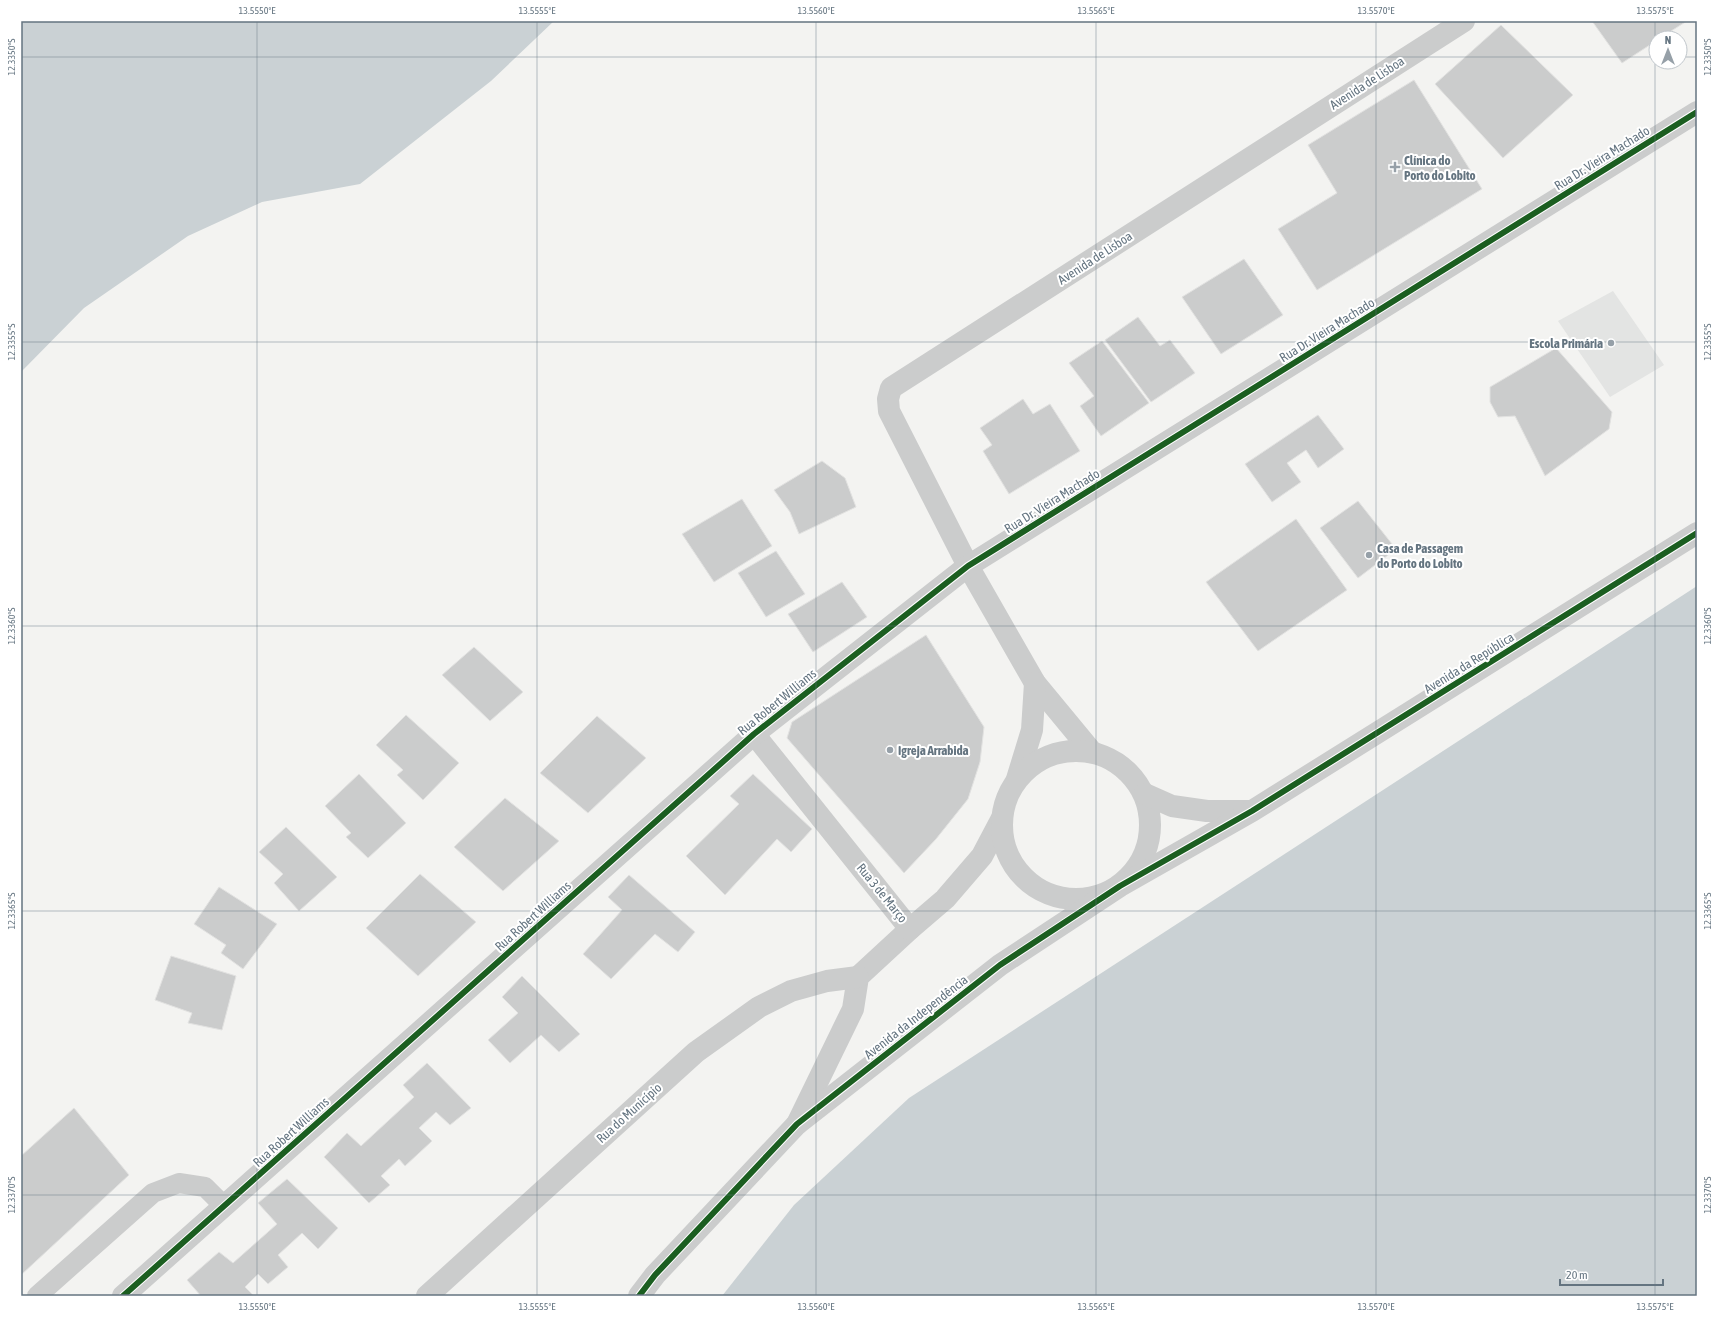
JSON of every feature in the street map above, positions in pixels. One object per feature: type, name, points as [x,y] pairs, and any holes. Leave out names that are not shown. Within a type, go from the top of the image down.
[{"type":"street","name":"Avenida de Lisboa","points":[[968,566],[889,411],[888,399],[891,388],[1464,21]]},
{"type":"street","name":"Rua Dr. Vieira Machado","points":[[968,566],[1697,112]]},
{"type":"street","name":"Avenida da República","points":[[1252,811],[1697,533]]},
{"type":"street","points":[[968,566],[1035,683],[1092,752]]},
{"type":"street","name":"Rua Robert Williams","points":[[123,1296],[754,734],[968,566]]},
{"type":"street","points":[[910,929],[944,899],[982,856],[1001,820],[1006,798],[1017,779],[1032,730],[1035,683]]},
{"type":"street","name":"Rua 3 de Março","points":[[754,734],[910,929],[858,977]]},
{"type":"street","points":[[1001,820],[1003,844],[1013,865],[1028,884],[1050,895],[1073,900],[1097,897],[1120,886],[1138,869],[1149,845],[1152,820],[1145,794],[1132,775],[1114,760],[1092,752],[1071,750],[1050,755],[1032,765],[1017,779]]},
{"type":"street","points":[[1145,794],[1172,806],[1207,811],[1252,811]]},
{"type":"street","name":"Avenida da Independência","points":[[639,1296],[661,1269],[797,1124],[1000,965],[1120,886],[1252,811]]},
{"type":"street","points":[[797,1124],[853,1009],[858,977]]},
{"type":"street","name":"Rua do Município","points":[[427,1296],[696,1052],[759,1007],[791,991],[826,981],[858,977]]},
{"type":"lane","points":[[37,1296],[153,1193],[179,1183],[204,1187],[224,1206]]},
{"type":"shaded area","points":[[21,21],[554,21],[491,81],[360,184],[262,202],[188,236],[84,308],[21,372]]},
{"type":"shaded area","name":"Escola Primária","points":[[1613,291],[1664,365],[1610,397],[1558,321]]},
{"type":"shaded area","points":[[1697,586],[1697,1296],[722,1296],[794,1205],[909,1098]]},
{"type":"building","points":[[1592,21],[1687,21],[1673,30],[1648,30],[1648,46],[1622,63]]},
{"type":"building","points":[[1501,25],[1573,95],[1503,158],[1435,84]]},
{"type":"building","name":"Clínica do Porto do Lobito","points":[[1414,80],[1482,189],[1317,290],[1278,229],[1337,193],[1308,145]]},
{"type":"building","points":[[1244,259],[1283,315],[1221,354],[1182,297]]},
{"type":"building","points":[[1138,317],[1160,346],[1170,340],[1195,373],[1151,402],[1105,340]]},
{"type":"building","points":[[1102,341],[1149,403],[1101,436],[1080,406],[1094,396],[1069,363]]},
{"type":"building","points":[[1556,348],[1612,412],[1609,429],[1545,476],[1515,416],[1498,417],[1490,402],[1490,387]]},
{"type":"building","points":[[1023,399],[1033,414],[1050,404],[1080,451],[1009,494],[983,451],[992,445],[980,428]]},
{"type":"building","points":[[1318,415],[1344,449],[1318,468],[1306,450],[1287,463],[1301,482],[1272,502],[1245,464]]},
{"type":"building","points":[[822,461],[845,478],[856,507],[799,534],[790,512],[774,490]]},
{"type":"building","points":[[742,499],[772,546],[714,582],[682,534]]},
{"type":"building","points":[[1358,501],[1396,549],[1358,578],[1320,528]]},
{"type":"building","points":[[1296,519],[1347,590],[1258,651],[1206,582]]},
{"type":"building","points":[[776,551],[805,594],[766,617],[738,573]]},
{"type":"building","points":[[842,582],[867,617],[813,652],[788,614]]},
{"type":"building","name":"Igreja Arrabida","points":[[926,635],[984,727],[980,762],[968,799],[936,839],[904,873],[787,738],[792,722]]},
{"type":"building","points":[[474,647],[523,692],[490,721],[442,675]]},
{"type":"building","points":[[406,715],[459,763],[423,800],[397,775],[403,770],[376,745]]},
{"type":"building","points":[[597,716],[646,758],[588,813],[540,773]]},
{"type":"building","points":[[359,774],[406,823],[368,858],[346,837],[351,833],[325,806]]},
{"type":"building","points":[[753,774],[812,829],[791,852],[777,839],[725,895],[686,856],[739,804],[730,796]]},
{"type":"building","points":[[505,798],[559,841],[503,891],[454,847]]},
{"type":"building","points":[[286,827],[337,877],[299,911],[274,883],[283,874],[259,852]]},
{"type":"building","points":[[420,874],[476,922],[418,976],[366,928]]},
{"type":"building","points":[[629,875],[695,932],[678,952],[655,934],[611,979],[583,954],[622,910],[608,897]]},
{"type":"building","points":[[219,887],[277,924],[243,969],[221,953],[226,945],[194,924]]},
{"type":"building","points":[[171,956],[236,976],[222,1030],[188,1023],[192,1013],[155,1000]]},
{"type":"building","points":[[522,976],[580,1034],[559,1052],[541,1035],[510,1063],[488,1040],[518,1013],[502,997]]},
{"type":"building","points":[[427,1063],[471,1108],[450,1125],[436,1112],[419,1128],[432,1141],[405,1166],[399,1159],[381,1176],[390,1185],[369,1203],[324,1157],[347,1133],[361,1146],[414,1097],[403,1085]]},
{"type":"building","points":[[74,1108],[129,1175],[21,1275],[21,1156]]},
{"type":"building","points":[[287,1179],[338,1228],[318,1249],[302,1233],[278,1255],[288,1267],[268,1284],[258,1274],[245,1287],[254,1296],[201,1296],[187,1280],[219,1252],[233,1263],[277,1224],[258,1203]]},
{"type":"cycle path","points":[[123,1296],[754,734],[968,566],[1697,112]]},
{"type":"cycle path","points":[[639,1296],[655,1275],[797,1124],[1000,965],[1120,886],[1252,811],[1697,533]]},
{"type":"place","name":"Clínica do Porto do Lobito","points":[[1395,167]]},
{"type":"place","name":"Escola Primária","points":[[1611,343]]},
{"type":"place","name":"Casa de Passagem do Porto do Lobito","points":[[1369,555]]},
{"type":"place","name":"Igreja Arrabida","points":[[890,750]]}]
